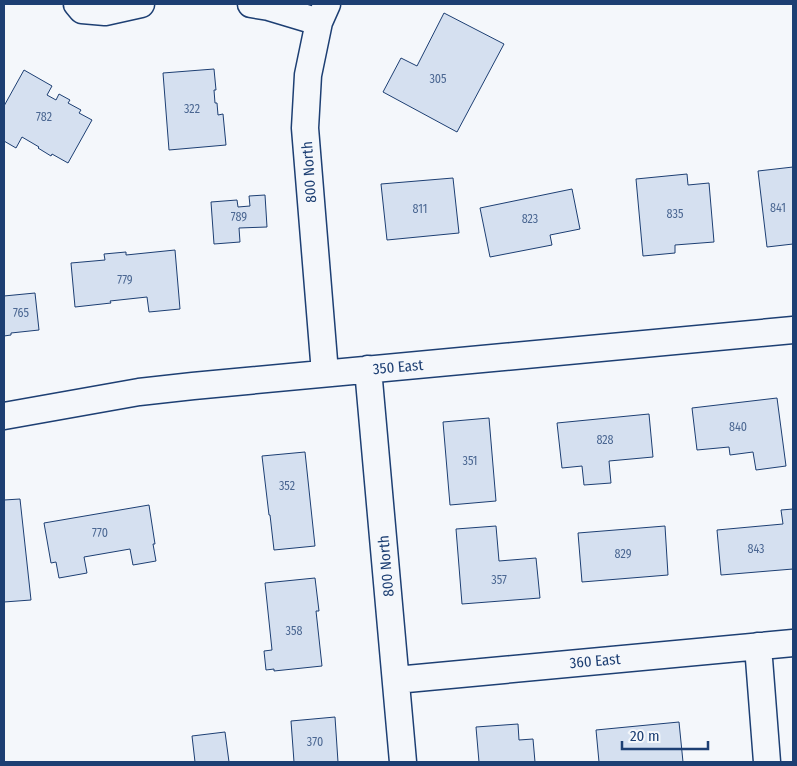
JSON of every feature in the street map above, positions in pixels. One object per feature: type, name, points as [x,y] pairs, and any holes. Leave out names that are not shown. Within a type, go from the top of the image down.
[{"type":"street","points":[[79,7],[105,12],[141,4]]},
{"type":"street","points":[[251,4],[323,13]]},
{"type":"street","name":"800 North","points":[[323,13],[308,75],[306,128],[324,373]]},
{"type":"street","name":"350 East","points":[[4,416],[139,392],[193,386],[793,330]]},
{"type":"street","name":"800 North","points":[[368,369],[403,762]]},
{"type":"street","name":"360 East","points":[[396,680],[793,643]]},
{"type":"street","points":[[758,646],[767,762]]},
{"type":"building","points":[[444,13],[504,44],[457,132],[383,92],[401,58],[417,66]]},
{"type":"building","points":[[214,69],[215,103],[217,103],[218,115],[223,114],[226,145],[169,150],[163,73]]},
{"type":"building","points":[[24,70],[52,86],[47,95],[56,100],[59,94],[70,100],[68,103],[81,110],[79,113],[92,120],[68,163],[52,154],[51,156],[22,137],[16,148],[4,141],[4,106]]},
{"type":"building","points":[[793,167],[793,244],[767,247],[758,171]]},
{"type":"building","points":[[687,174],[688,185],[709,183],[714,242],[675,245],[675,253],[643,256],[636,179]]},
{"type":"building","points":[[453,178],[459,233],[387,240],[381,184]]},
{"type":"building","points":[[572,189],[580,229],[550,235],[552,245],[490,257],[480,208]]},
{"type":"building","points":[[265,195],[267,227],[239,228],[240,242],[214,244],[211,202],[237,200],[238,207],[250,206],[249,196]]},
{"type":"building","points":[[175,250],[180,309],[149,312],[147,297],[75,307],[71,263],[105,260],[104,254],[126,252],[126,255]]},
{"type":"building","points":[[35,293],[39,330],[11,333],[11,335],[4,336],[4,296]]},
{"type":"building","points":[[777,398],[786,466],[756,470],[753,452],[730,455],[729,447],[697,450],[692,408]]},
{"type":"building","points":[[649,414],[653,457],[609,461],[611,483],[584,485],[582,466],[562,468],[557,423]]},
{"type":"building","points":[[489,418],[496,501],[450,505],[443,422]]},
{"type":"building","points":[[305,452],[315,546],[274,550],[262,456]]},
{"type":"building","points":[[20,499],[31,600],[4,602],[4,500]]},
{"type":"building","points":[[149,505],[156,561],[133,565],[130,549],[84,557],[87,573],[59,578],[56,562],[51,563],[44,523]]},
{"type":"building","points":[[793,509],[793,569],[721,575],[717,530],[783,524],[781,510]]},
{"type":"building","points":[[496,526],[499,561],[536,558],[540,598],[462,604],[456,529]]},
{"type":"building","points":[[665,526],[668,575],[582,582],[578,533]]},
{"type":"building","points":[[315,578],[319,611],[316,611],[322,666],[274,671],[274,669],[266,670],[264,651],[272,650],[265,583]]},
{"type":"building","points":[[335,717],[338,762],[294,762],[291,721]]},
{"type":"building","points":[[679,722],[683,762],[599,762],[596,730]]},
{"type":"building","points":[[518,724],[519,740],[533,739],[535,762],[479,762],[476,727]]},
{"type":"building","points":[[225,732],[229,762],[195,762],[192,736]]}]
